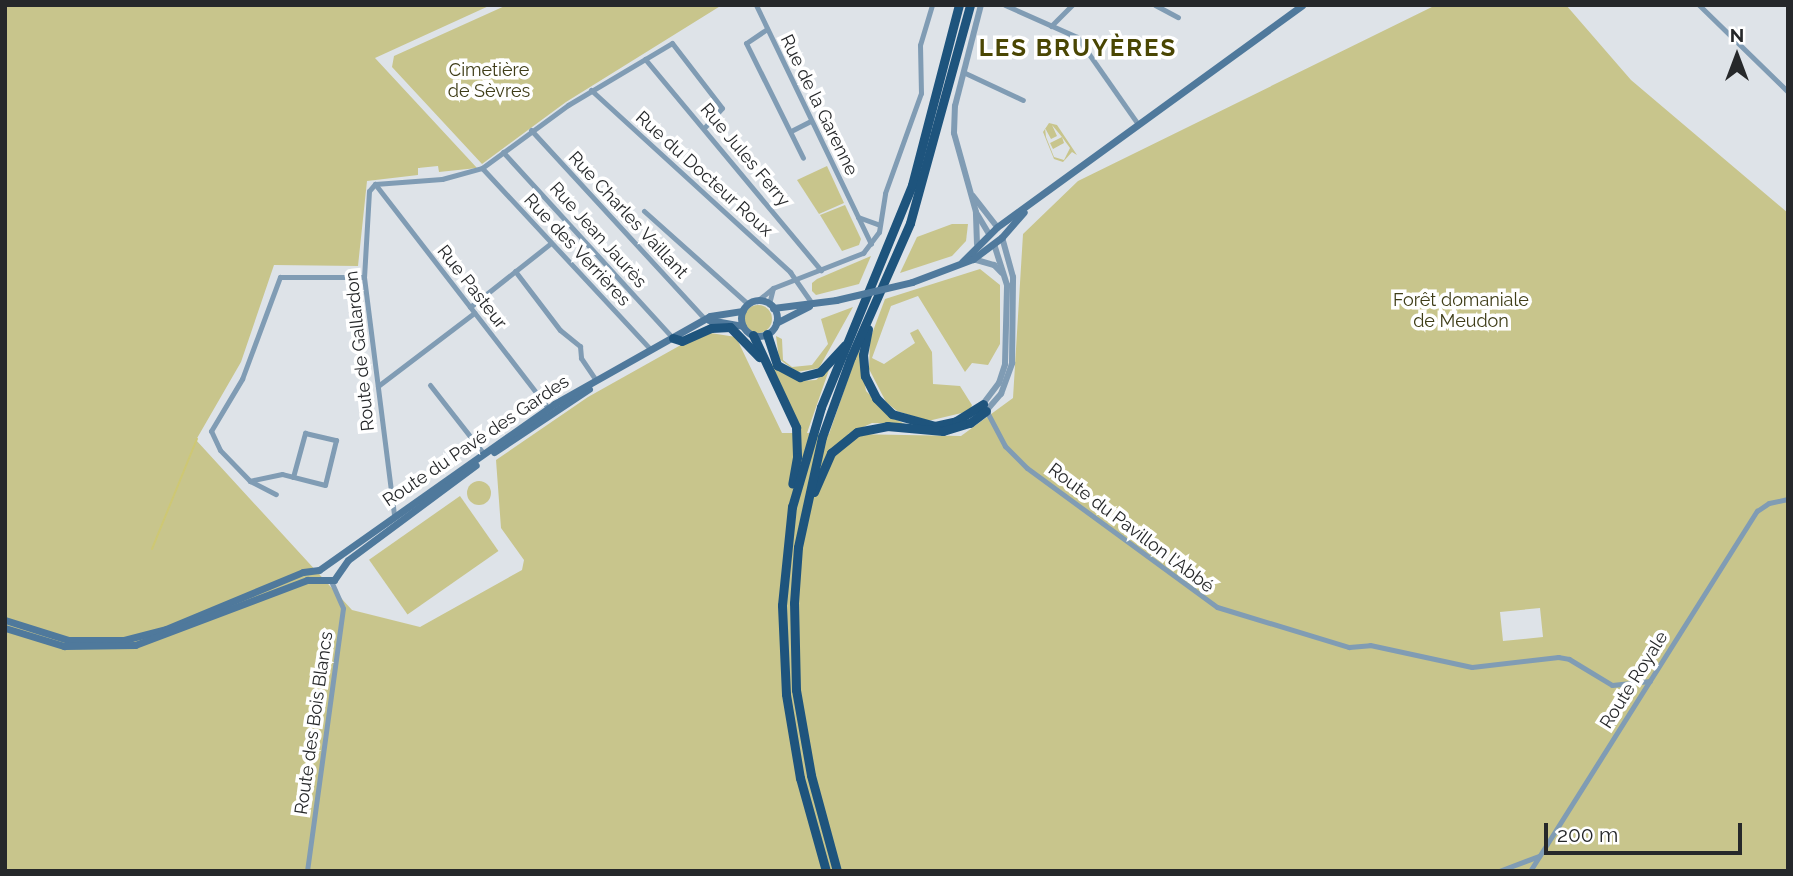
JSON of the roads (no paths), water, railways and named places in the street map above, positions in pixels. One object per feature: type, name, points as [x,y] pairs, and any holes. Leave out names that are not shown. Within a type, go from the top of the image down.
[{"type":"highway","points":[[792,507],[821,407],[912,184],[959,5]]},
{"type":"highway","points":[[838,871],[811,775],[794,670],[793,603],[804,509],[830,413],[922,186],[970,5]]},
{"type":"highway","points":[[877,298],[863,355],[867,381],[880,403],[900,418],[935,426],[956,421],[985,407]]},
{"type":"highway","points":[[673,338],[682,341],[711,328],[730,327],[766,366]]},
{"type":"highway","points":[[767,334],[776,365],[800,377],[820,372],[846,344]]},
{"type":"highway","points":[[753,335],[797,433],[782,605],[786,694],[800,778],[826,871]]},
{"type":"highway","points":[[804,509],[824,464],[852,435],[880,426],[943,431],[966,425],[985,407]]},
{"type":"main road","points":[[962,262],[977,244],[998,227],[1026,210],[1138,124],[1302,5]]},
{"type":"main road","points":[[742,326],[745,307],[757,301],[771,306],[836,300],[912,282],[973,259],[1002,237],[1026,210]]},
{"type":"main road","points":[[998,227],[1002,237]]},
{"type":"main road","points":[[989,234],[994,244]]},
{"type":"main road","points":[[705,319],[742,326],[753,335],[767,334],[776,323],[812,304]]},
{"type":"main road","points":[[771,306],[776,323]]},
{"type":"main road","name":"Route du Pavé des Gardes","points":[[5,620],[68,640],[124,640],[166,629],[319,570],[328,561],[548,408],[705,319],[745,307]]},
{"type":"main road","name":"Route du Pavé des Gardes","points":[[327,580],[486,458],[648,351]]},
{"type":"main road","points":[[328,561],[339,571]]},
{"type":"main road","points":[[319,570],[327,580]]},
{"type":"main road","points":[[5,628],[64,646],[135,645],[307,580],[327,580]]},
{"type":"street","name":"Rue de la Garenne","points":[[756,5],[858,217],[870,232]]},
{"type":"street","points":[[880,225],[881,213],[921,93],[920,45],[932,5]]},
{"type":"street","points":[[977,244],[975,212],[954,133],[963,72],[981,5]]},
{"type":"street","points":[[1005,5],[1077,37],[1138,124]]},
{"type":"street","points":[[1019,11],[1024,5]]},
{"type":"street","points":[[1051,26],[1072,5]]},
{"type":"street","points":[[1155,5],[1178,17]]},
{"type":"street","points":[[1699,5],[1788,92]]},
{"type":"street","points":[[767,29],[746,43],[803,158]]},
{"type":"street","points":[[375,184],[442,179],[482,168],[592,90],[669,44],[676,45],[722,108],[705,127]]},
{"type":"street","name":"Rue Jules Ferry","points":[[645,59],[705,127],[821,270]]},
{"type":"street","points":[[963,72],[1023,100]]},
{"type":"street","name":"Rue du Docteur Roux","points":[[592,90],[797,279],[812,304]]},
{"type":"street","points":[[791,131],[810,121]]},
{"type":"street","name":"Rue Charles Vaillant","points":[[531,131],[705,319]]},
{"type":"street","name":"Rue Jean Jaurès","points":[[503,152],[673,338]]},
{"type":"street","name":"Rue des Verrières","points":[[482,168],[648,351]]},
{"type":"street","name":"Route de Gallardon","points":[[375,184],[369,191],[364,277],[394,516]]},
{"type":"street","name":"Rue Pasteur","points":[[375,184],[548,408]]},
{"type":"street","points":[[970,192],[998,227]]},
{"type":"street","points":[[644,211],[745,307]]},
{"type":"street","points":[[975,212],[989,234]]},
{"type":"street","points":[[871,220],[881,213]]},
{"type":"street","points":[[858,217],[880,225]]},
{"type":"street","points":[[757,301],[773,288],[857,256],[871,244],[871,220]]},
{"type":"street","points":[[870,232],[880,225]]},
{"type":"street","points":[[985,407],[1001,394],[1012,363],[1013,277],[1002,237]]},
{"type":"street","points":[[470,307],[551,243]]},
{"type":"street","points":[[985,407],[999,383],[1005,364],[1008,295],[1005,275],[994,244]]},
{"type":"street","points":[[973,259],[993,265],[1005,275]]},
{"type":"street","points":[[515,271],[560,330],[580,346],[581,358],[596,380]]},
{"type":"street","points":[[276,494],[250,481],[220,450],[211,431],[242,379],[280,277],[364,277]]},
{"type":"street","points":[[771,306],[773,288]]},
{"type":"street","points":[[378,386],[474,313]]},
{"type":"street","points":[[430,385],[484,454]]},
{"type":"street","name":"Route du Pavillon l'Abbé","points":[[985,407],[1005,446],[1027,468],[1217,607],[1349,647],[1370,645],[1472,667],[1558,657],[1569,659],[1612,685],[1650,681]]},
{"type":"street","points":[[250,481],[282,474],[293,477],[325,485],[336,440],[305,433],[293,477]]},
{"type":"street","name":"Route Royale","points":[[1530,871],[1763,506],[1788,499]]},
{"type":"street","name":"Route des Bois Blancs","points":[[307,871],[343,608],[327,580]]},
{"type":"street","points":[[1499,871],[1540,855]]},
{"type":"waterway","points":[[152,549],[197,439]]},
{"type":"district","name":"LES BRUYÈRES","points":[[1078,48]]},
{"type":"park label","name":"Cimetière de Sèvres","points":[[489,81]]},
{"type":"park label","name":"Forêt domaniale de Meudon","points":[[1461,311]]}]
